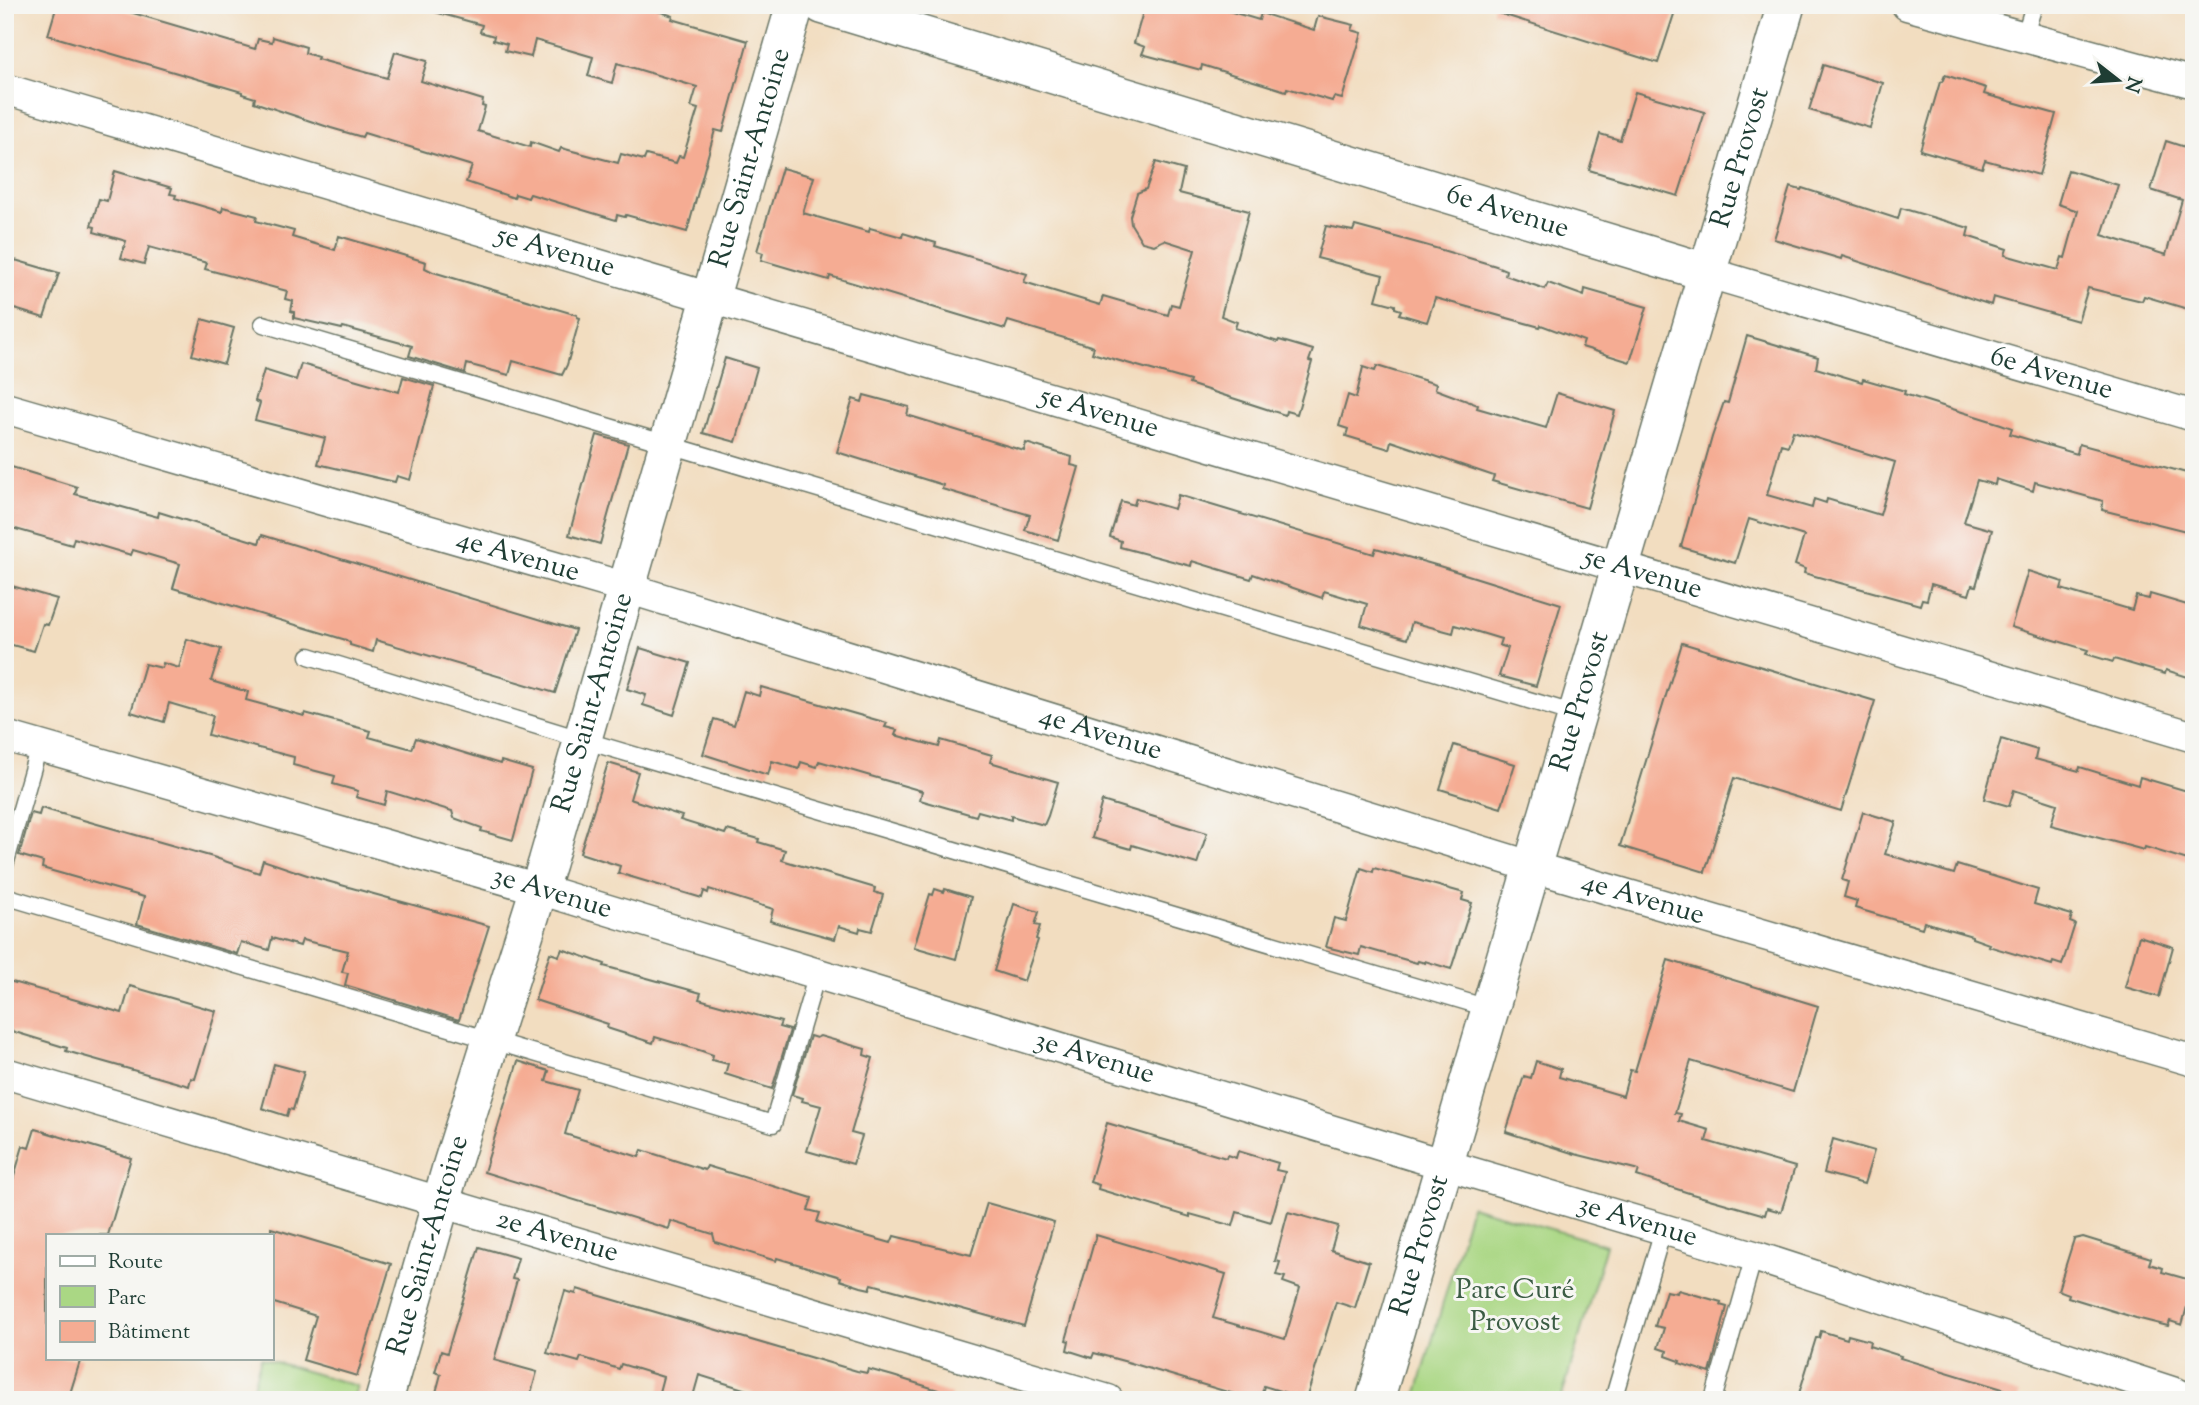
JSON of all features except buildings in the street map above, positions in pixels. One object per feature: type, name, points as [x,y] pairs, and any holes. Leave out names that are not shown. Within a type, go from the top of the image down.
[{"type":"street","name":"Rue Saint-Antoine","points":[[384,1400],[441,1202],[539,890],[795,5]]},
{"type":"street","name":"6e Avenue","points":[[821,5],[2194,416]]},
{"type":"street","name":"Rue Provost","points":[[1375,1400],[1786,5]]},
{"type":"street","points":[[1907,5],[2194,83]]},
{"type":"street","name":"5e Avenue","points":[[5,89],[2194,737]]},
{"type":"street","name":"4e Avenue","points":[[5,408],[627,588],[1533,867],[2194,1061]]},
{"type":"street","name":"3e Avenue","points":[[5,736],[539,890],[1754,1256],[2177,1398]]},
{"type":"street","name":"2e Avenue","points":[[5,1073],[1108,1400]]},
{"type":"lane","points":[[2024,38],[2034,5]]},
{"type":"lane","points":[[263,324],[1579,715]]},
{"type":"lane","points":[[309,656],[583,740],[1492,1009]]},
{"type":"lane","points":[[5,866],[38,746]]},
{"type":"lane","points":[[5,896],[773,1124],[817,974]]},
{"type":"lane","points":[[1613,1400],[1663,1230]]},
{"type":"lane","points":[[1713,1400],[1754,1256]]},
{"type":"green space","name":"Parc Curé Provost","points":[[1471,1206],[1606,1245],[1561,1400],[1415,1400]]},
{"type":"green space","points":[[260,1360],[357,1386],[353,1400],[249,1400]]}]
